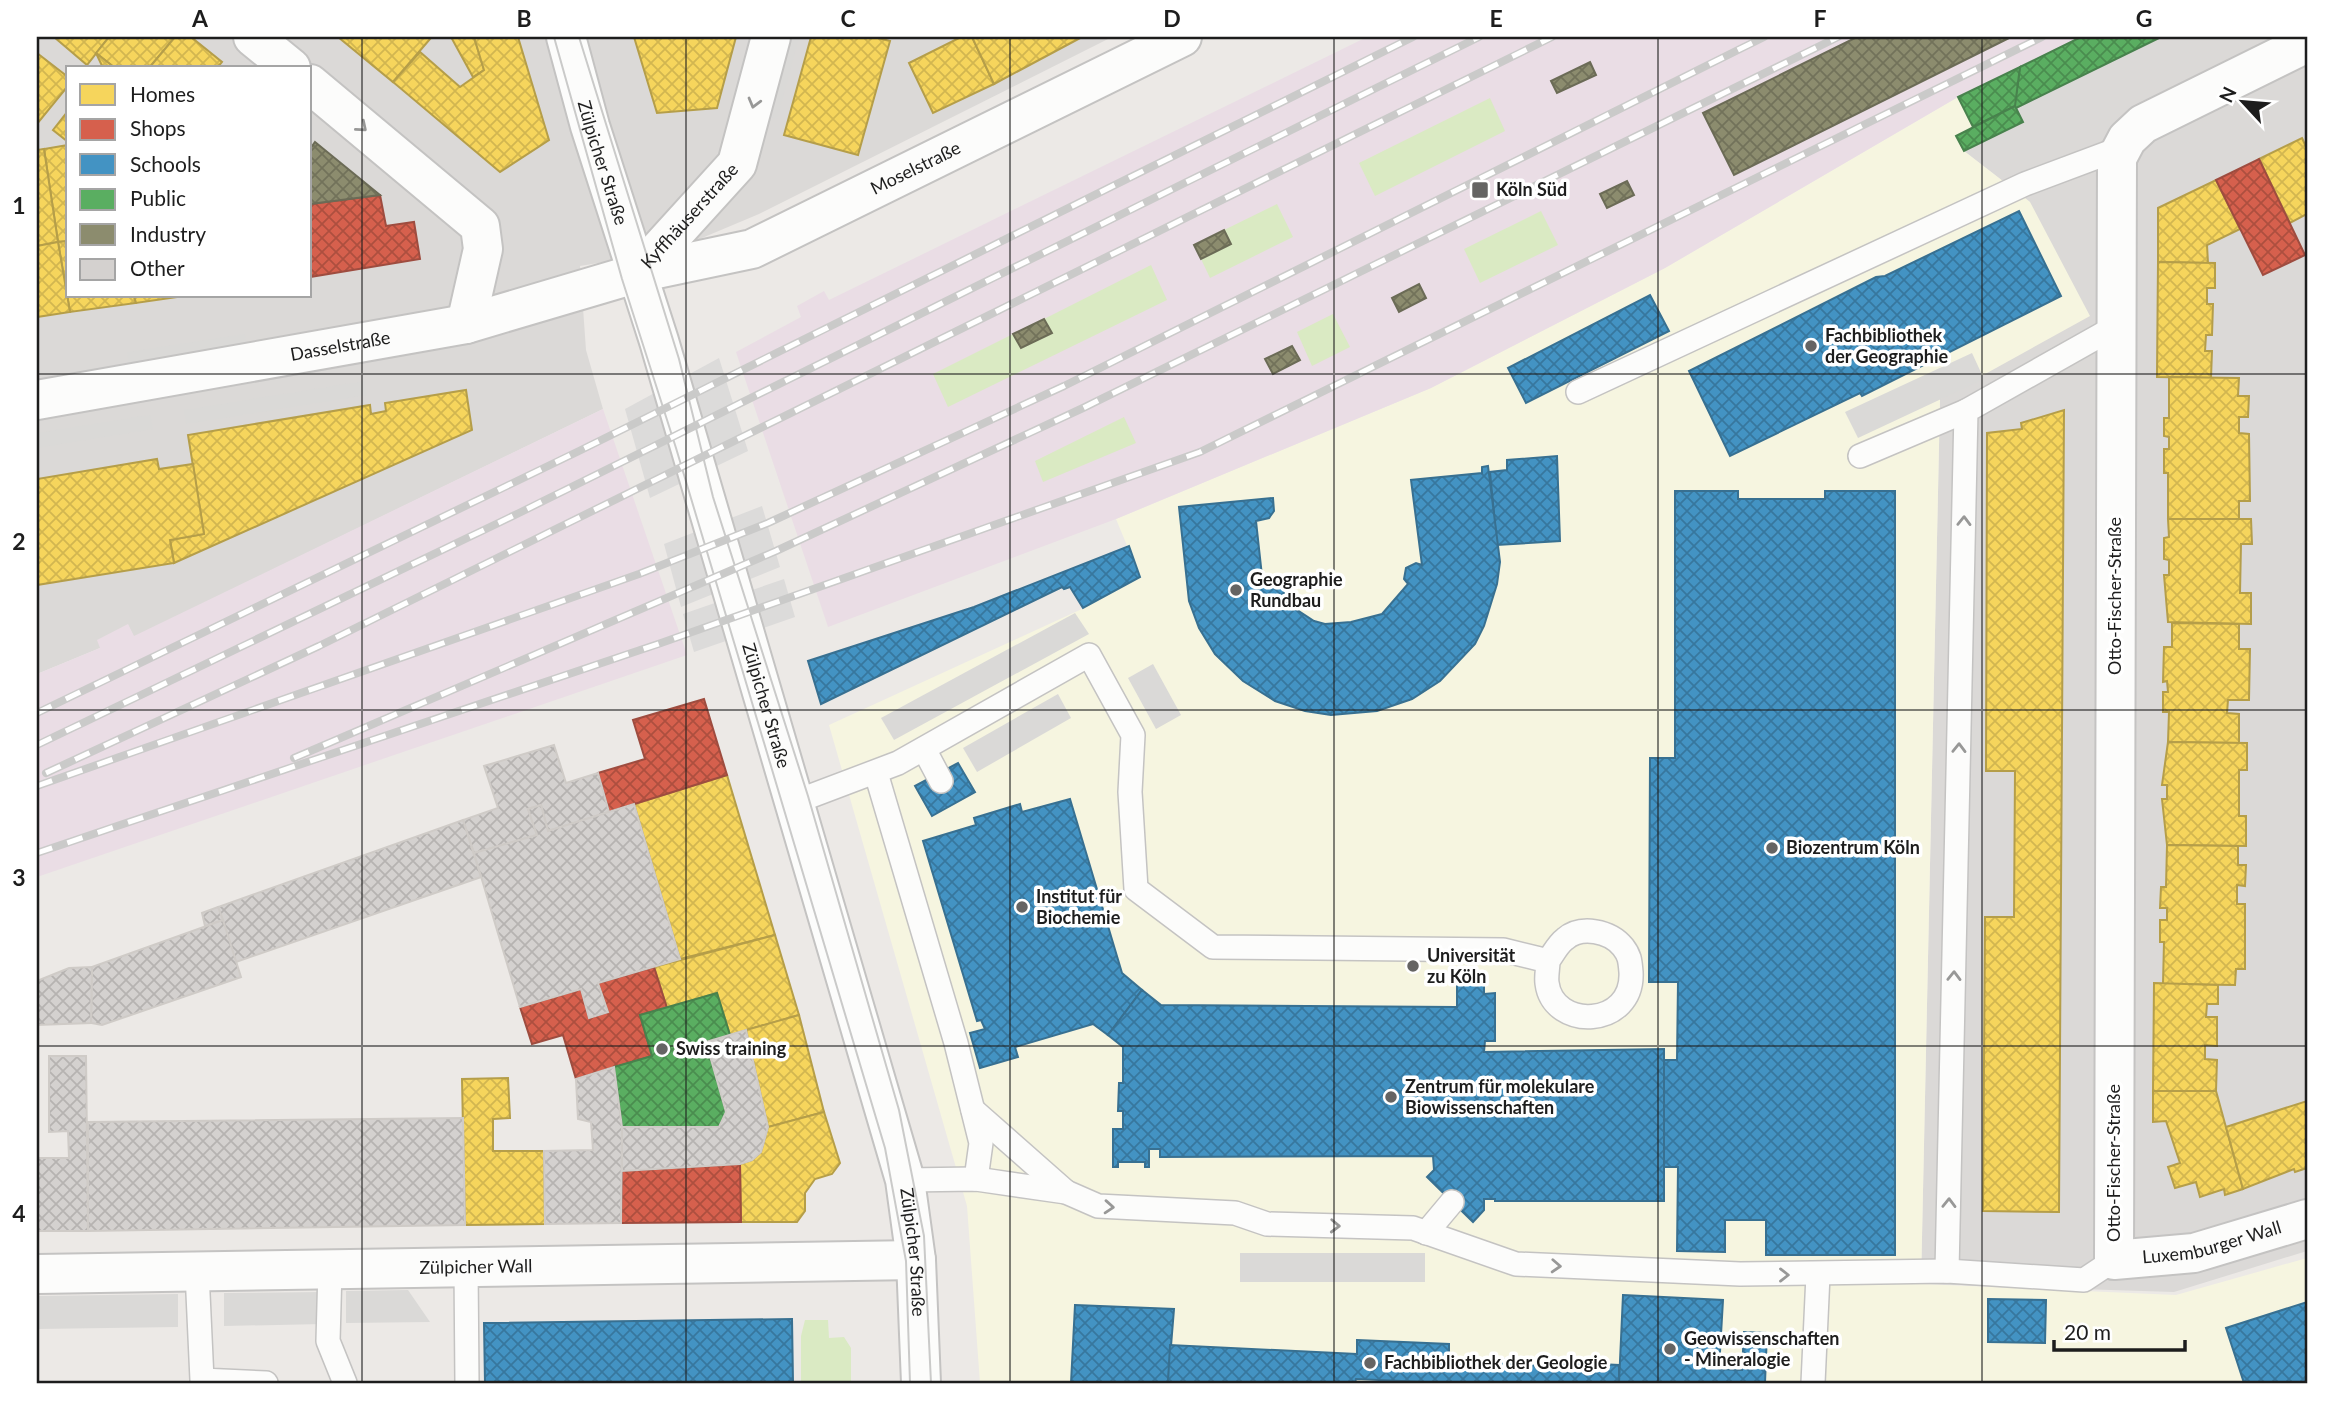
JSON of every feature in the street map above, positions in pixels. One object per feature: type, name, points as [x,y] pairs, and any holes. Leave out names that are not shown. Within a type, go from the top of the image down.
[{"type":"street","points":[[253,37],[289,66]]},
{"type":"street","name":"Zülpicher Straße","points":[[565,37],[590,125],[638,273],[905,1180],[916,1260],[921,1383]]},
{"type":"street","name":"Kyffhäuserstraße","points":[[638,273],[737,164],[771,37]]},
{"type":"street","name":"Moselstraße","points":[[638,273],[752,249],[1182,37]]},
{"type":"street","points":[[2121,148],[2143,124],[2307,43]]},
{"type":"street","points":[[312,86],[480,226],[483,249],[466,324]]},
{"type":"street","name":"Otto-Fischer-Straße","points":[[2114,1260],[2115,327],[2116,170],[2121,148]]},
{"type":"street","name":"Dasselstraße","points":[[37,400],[466,324],[638,273]]},
{"type":"street","name":"Luxemburger Wall","points":[[2114,1260],[2194,1253],[2307,1219]]},
{"type":"street","name":"Zülpicher Wall","points":[[37,1274],[916,1260]]},
{"type":"lane","points":[[1578,392],[2025,184],[2121,148]]},
{"type":"lane","points":[[1860,456],[1966,411],[2115,327]]},
{"type":"lane","points":[[1947,1271],[1966,411]]},
{"type":"lane","points":[[795,803],[876,773],[924,749],[1089,655],[1133,735],[1130,792],[1136,888],[1213,947],[1503,950],[1548,961]]},
{"type":"lane","points":[[924,749],[942,781]]},
{"type":"lane","points":[[876,773],[956,1043],[973,1110],[981,1143],[976,1179]]},
{"type":"lane","points":[[973,1110],[1066,1192]]},
{"type":"lane","points":[[905,1180],[976,1179],[1066,1192],[1098,1206],[1235,1213],[1267,1224],[1413,1228],[1516,1264],[1740,1275],[1947,1271],[2084,1280],[2114,1260]]},
{"type":"lane","points":[[1426,1233],[1452,1202]]},
{"type":"lane","points":[[466,1267],[467,1383]]},
{"type":"lane","points":[[330,1269],[328,1341],[345,1383]]},
{"type":"lane","points":[[197,1272],[202,1380],[266,1383]]},
{"type":"lane","points":[[1812,1383],[1818,1275]]},
{"type":"shaded area","points":[[37,37],[1112,37],[759,214],[671,251],[580,266],[586,350],[603,409],[134,637],[128,625],[100,648],[37,674]]},
{"type":"shaded area","points":[[785,37],[799,37],[777,119],[764,116]]},
{"type":"shaded area","points":[[1367,37],[2081,37],[1958,97],[1665,268],[1431,388],[1116,519],[828,627],[736,352],[801,317],[797,306],[824,291],[829,300]]},
{"type":"shaded area","points":[[2081,37],[2307,37],[2307,1251],[2174,1292],[1921,1284],[1940,399],[2030,202],[1964,151],[1956,136],[1958,97]]},
{"type":"shaded area","name":"Universität zu Köln","points":[[1958,97],[1973,127],[1956,136],[1964,151],[2030,202],[2090,316],[1940,399],[1921,1284],[2176,1295],[2307,1258],[2307,1383],[980,1383],[967,1206],[829,725],[1084,608],[1140,577],[1116,519],[1431,388],[1665,268]]},
{"type":"shaded area","points":[[245,334],[247,348],[129,366],[127,352]]},
{"type":"shaded area","points":[[1972,353],[1984,379],[1858,438],[1845,412]]},
{"type":"shaded area","points":[[364,381],[367,395],[186,424],[184,410]]},
{"type":"shaded area","points":[[603,409],[687,655],[37,877],[37,674],[100,648],[97,640],[128,624],[134,636]]},
{"type":"shaded area","points":[[150,415],[153,429],[37,448],[37,433]]},
{"type":"shaded area","points":[[1075,613],[1089,634],[894,740],[881,718]]},
{"type":"shaded area","points":[[1153,664],[1181,715],[1156,729],[1128,678]]},
{"type":"shaded area","points":[[1058,694],[1071,718],[977,772],[963,748]]},
{"type":"shaded area","points":[[1240,1253],[1425,1253],[1425,1282],[1240,1282]]},
{"type":"shaded area","points":[[408,1290],[430,1322],[346,1323],[346,1291]]},
{"type":"shaded area","points":[[323,1292],[323,1324],[224,1326],[224,1293]]},
{"type":"shaded area","points":[[178,1294],[178,1327],[37,1329],[37,1296]]},
{"type":"green space","points":[[1490,98],[1505,131],[1375,196],[1359,163]]},
{"type":"green space","points":[[1277,204],[1293,237],[1210,278],[1201,259],[1231,244],[1224,230]]},
{"type":"green space","points":[[1541,211],[1558,245],[1480,283],[1464,249]]},
{"type":"green space","points":[[1151,265],[1167,300],[948,407],[933,374],[1013,334],[1021,348],[1051,333],[1044,319]]},
{"type":"green space","points":[[1333,314],[1350,347],[1312,366],[1297,332]]},
{"type":"green space","points":[[1124,417],[1136,443],[1043,482],[1035,461]]},
{"type":"green space","points":[[805,1320],[828,1320],[829,1338],[844,1337],[851,1348],[851,1383],[801,1383],[801,1336]]},
{"type":"pier","points":[[719,358],[748,451],[650,498],[625,409]]},
{"type":"pier","points":[[762,506],[780,567],[681,607],[664,544]]},
{"type":"pier","points":[[784,579],[795,617],[694,652],[683,614]]},
{"type":"building: Homes","points":[[54,37],[109,37],[87,65]]},
{"type":"building: Homes","points":[[109,37],[175,37],[151,66],[112,66],[96,53]]},
{"type":"building: Homes","points":[[175,37],[191,37],[222,62],[219,66],[151,66]]},
{"type":"building: Homes","points":[[338,37],[428,37],[430,39],[393,82]]},
{"type":"building: Homes","points":[[451,37],[474,37],[484,70],[473,77]]},
{"type":"building: Homes","points":[[474,37],[518,37],[549,140],[500,172],[393,82],[420,52],[460,87],[484,70]]},
{"type":"building: Homes","points":[[634,37],[736,37],[717,108],[657,113]]},
{"type":"building: Homes","points":[[811,37],[874,37],[890,41],[858,155],[784,135]]},
{"type":"building: Homes","points":[[961,37],[972,37],[994,84],[933,113],[909,63]]},
{"type":"building: Homes","points":[[972,37],[1082,37],[994,84]]},
{"type":"building: Homes","points":[[37,53],[66,75],[66,88],[37,124]]},
{"type":"building: Homes","points":[[96,53],[112,66],[102,66]]},
{"type":"building: Homes","points":[[66,114],[66,140],[53,130]]},
{"type":"building: Homes","points":[[2302,138],[2307,149],[2307,214],[2290,223],[2259,159]]},
{"type":"building: Homes","points":[[66,145],[66,241],[58,242],[44,149]]},
{"type":"building: Homes","points":[[44,149],[58,242],[37,246],[37,150]]},
{"type":"building: Homes","points":[[2216,180],[2240,229],[2207,245],[2208,263],[2158,262],[2158,208]]},
{"type":"building: Homes","points":[[66,241],[66,289],[58,242]]},
{"type":"building: Homes","points":[[58,242],[70,312],[37,317],[37,246]]},
{"type":"building: Homes","points":[[2158,262],[2215,263],[2215,288],[2207,288],[2207,304],[2213,304],[2212,335],[2206,335],[2205,351],[2212,351],[2211,378],[2157,377]]},
{"type":"building: Homes","points":[[68,298],[135,298],[136,303],[70,312]]},
{"type":"building: Homes","points":[[135,298],[170,298],[136,303]]},
{"type":"building: Homes","points":[[2169,377],[2239,378],[2238,396],[2249,396],[2248,417],[2239,417],[2239,433],[2249,434],[2250,501],[2239,501],[2239,519],[2168,519],[2168,473],[2164,473],[2164,449],[2169,449],[2169,437],[2164,436],[2164,418],[2169,418]]},
{"type":"building: Homes","points":[[466,390],[472,430],[174,563],[170,540],[204,534],[188,435],[370,405],[371,414],[386,411],[385,403]]},
{"type":"building: Homes","points":[[2064,410],[2059,1212],[1983,1211],[1985,917],[2014,917],[2015,771],[1986,771],[1987,433],[2022,429],[2021,423]]},
{"type":"building: Homes","points":[[157,459],[159,469],[193,464],[204,534],[170,540],[174,563],[37,585],[37,479]]},
{"type":"building: Homes","points":[[2168,519],[2251,519],[2252,544],[2241,544],[2240,593],[2251,593],[2251,624],[2168,622],[2164,575],[2169,575],[2169,560],[2164,559],[2164,538],[2169,537]]},
{"type":"building: Homes","points":[[2172,623],[2239,624],[2239,649],[2250,649],[2249,700],[2228,700],[2227,713],[2239,714],[2239,743],[2168,742],[2169,712],[2163,712],[2163,692],[2168,692],[2167,681],[2163,682],[2164,647],[2172,647]]},
{"type":"building: Homes","points":[[2168,742],[2247,743],[2247,770],[2239,770],[2239,816],[2246,816],[2246,846],[2167,845],[2162,799],[2167,799],[2167,785],[2162,785]]},
{"type":"building: Homes","points":[[727,775],[775,935],[680,959],[634,804]]},
{"type":"building: Homes","points":[[2167,845],[2238,846],[2238,865],[2246,865],[2245,886],[2237,885],[2237,904],[2245,904],[2245,969],[2236,969],[2235,985],[2163,984],[2164,942],[2160,942],[2160,920],[2167,920],[2167,908],[2160,908],[2161,887],[2166,887]]},
{"type":"building: Homes","points":[[775,935],[799,1015],[730,1035],[717,993],[667,1008],[654,967]]},
{"type":"building: Homes","points":[[2154,983],[2218,985],[2218,1004],[2207,1004],[2206,1017],[2217,1017],[2217,1046],[2205,1045],[2205,1059],[2217,1060],[2216,1091],[2153,1091]]},
{"type":"building: Homes","points":[[799,1015],[824,1112],[768,1127],[746,1030]]},
{"type":"building: Homes","points":[[508,1078],[510,1118],[493,1119],[493,1151],[544,1151],[545,1224],[465,1225],[462,1079]]},
{"type":"building: Homes","points":[[2153,1091],[2216,1091],[2243,1189],[2225,1195],[2224,1189],[2200,1197],[2196,1182],[2175,1188],[2168,1167],[2180,1163],[2166,1121],[2153,1122]]},
{"type":"building: Homes","points":[[2307,1101],[2307,1168],[2295,1172],[2294,1169],[2243,1189],[2226,1127]]},
{"type":"building: Homes","points":[[824,1112],[840,1163],[832,1174],[815,1179],[805,1193],[805,1211],[797,1222],[741,1222],[740,1164],[752,1160],[761,1152],[768,1127]]},
{"type":"building: Shops","points":[[2259,159],[2305,255],[2263,275],[2216,180]]},
{"type":"building: Shops","points":[[380,195],[386,226],[414,222],[420,259],[312,277],[312,204]]},
{"type":"building: Shops","points":[[704,699],[727,775],[609,812],[598,773],[645,759],[633,720]]},
{"type":"building: Shops","points":[[654,967],[667,1008],[640,1015],[652,1056],[576,1079],[563,1035],[532,1044],[520,1007],[581,989],[589,1018],[608,1012],[598,983]]},
{"type":"building: Shops","points":[[740,1164],[741,1222],[621,1223],[622,1171]]},
{"type":"building: Schools","points":[[2019,211],[2061,296],[1862,396],[1860,393],[1730,456],[1689,371],[1876,277],[1885,276]]},
{"type":"building: Schools","points":[[1650,295],[1669,331],[1526,403],[1508,368]]},
{"type":"building: Schools","points":[[1557,456],[1560,541],[1497,545],[1490,472],[1507,470],[1507,460]]},
{"type":"building: Schools","name":"Geographie Rundbau","points":[[1488,466],[1500,562],[1497,584],[1484,626],[1475,644],[1440,681],[1412,699],[1377,711],[1331,715],[1305,711],[1275,701],[1243,681],[1215,654],[1199,628],[1189,601],[1179,507],[1273,498],[1274,511],[1269,518],[1256,521],[1263,585],[1272,580],[1279,583],[1285,591],[1282,600],[1314,621],[1325,624],[1351,622],[1382,614],[1408,584],[1404,579],[1406,568],[1416,563],[1422,565],[1411,480],[1482,473],[1482,467]]},
{"type":"building: Schools","name":"Biozentrum Köln","points":[[1675,491],[1738,491],[1738,499],[1825,499],[1825,491],[1895,491],[1895,1255],[1766,1255],[1766,1220],[1725,1220],[1725,1252],[1677,1251],[1678,1167],[1664,1167],[1664,1060],[1677,1060],[1678,982],[1649,982],[1650,758],[1675,758]]},
{"type":"building: Schools","points":[[1129,546],[1140,577],[1083,608],[1070,587],[1062,587],[821,704],[808,661],[974,607]]},
{"type":"building: Schools","points":[[958,763],[975,792],[932,816],[915,786]]},
{"type":"building: Schools","name":"Institut für Biochemie","points":[[1070,799],[1122,973],[1142,990],[1108,1035],[1093,1024],[1015,1047],[1018,1057],[980,1068],[970,1033],[985,1029],[981,1020],[977,1021],[923,841],[976,825],[974,818],[1020,804],[1022,812]]},
{"type":"building: Schools","name":"Zentrum für molekulare Biowissenschaften","points":[[1484,981],[1484,994],[1495,993],[1495,1041],[1485,1041],[1484,1052],[1664,1049],[1664,1201],[1484,1199],[1484,1210],[1473,1222],[1427,1177],[1434,1170],[1433,1156],[1160,1157],[1160,1149],[1149,1149],[1149,1167],[1145,1167],[1145,1162],[1118,1162],[1118,1167],[1113,1167],[1113,1129],[1123,1129],[1123,1111],[1118,1111],[1119,1083],[1123,1083],[1123,1047],[1108,1035],[1142,990],[1161,1005],[1457,1007],[1457,982]]},
{"type":"building: Schools","name":"Geowissenschaften - Mineralogie","points":[[1623,1295],[1723,1300],[1719,1369],[1742,1370],[1744,1332],[1767,1333],[1765,1383],[1619,1383]]},
{"type":"building: Schools","points":[[1988,1299],[2046,1300],[2045,1343],[1988,1342]]},
{"type":"building: Schools","points":[[2307,1302],[2307,1383],[2244,1383],[2226,1328]]},
{"type":"building: Schools","points":[[1075,1305],[1174,1309],[1168,1383],[1071,1383]]},
{"type":"building: Schools","points":[[792,1319],[793,1383],[485,1383],[484,1323]]},
{"type":"building: Schools","name":"Fachbibliothek der Geologie","points":[[1357,1340],[1449,1344],[1449,1357],[1619,1365],[1619,1383],[1448,1383],[1356,1379],[1355,1383],[1168,1382],[1170,1345],[1357,1354]]},
{"type":"building: Public","points":[[2081,37],[2161,37],[2014,109],[2020,67]]},
{"type":"building: Public","points":[[2020,67],[2015,106],[1973,127],[1958,97]]},
{"type":"building: Public","points":[[2015,106],[2023,122],[1964,151],[1956,136]]},
{"type":"building: Public","points":[[717,993],[730,1035],[706,1042],[726,1112],[719,1127],[622,1127],[614,1067],[652,1056],[640,1015]]},
{"type":"building: Industry","points":[[1857,37],[2011,37],[1734,175],[1703,113]]},
{"type":"building: Industry","points":[[1590,62],[1596,75],[1557,93],[1551,81]]},
{"type":"building: Industry","points":[[315,142],[380,195],[312,204],[312,146]]},
{"type":"building: Industry","points":[[1627,181],[1634,195],[1607,208],[1600,194]]},
{"type":"building: Industry","points":[[1224,230],[1231,244],[1201,259],[1194,245]]},
{"type":"building: Industry","points":[[1419,284],[1426,298],[1399,312],[1392,298]]},
{"type":"building: Industry","points":[[1044,319],[1052,333],[1021,348],[1013,334]]},
{"type":"building: Industry","points":[[1292,346],[1300,360],[1273,374],[1265,359]]},
{"type":"building: Other","points":[[554,745],[566,783],[598,773],[609,812],[548,831],[541,805],[528,809],[537,835],[474,853],[463,820],[498,808],[484,766]]},
{"type":"building: Other","points":[[634,804],[680,959],[598,983],[608,1012],[589,1018],[581,989],[520,1007],[474,853],[537,835],[528,809],[541,805],[548,831]]},
{"type":"building: Other","points":[[463,820],[481,877],[236,962],[218,907]]},
{"type":"building: Other","points":[[218,907],[223,920],[205,926],[202,913]]},
{"type":"building: Other","points":[[223,920],[241,977],[102,1025],[91,1023],[92,967]]},
{"type":"building: Other","points":[[92,967],[91,1023],[37,1025],[37,981],[69,968]]},
{"type":"building: Other","points":[[746,1030],[768,1127],[761,1152],[752,1160],[740,1164],[622,1171],[622,1127],[719,1127],[726,1112],[706,1042]]},
{"type":"building: Other","points":[[49,1056],[86,1056],[88,1231],[37,1231],[37,1158],[69,1158],[68,1131],[49,1132]]},
{"type":"building: Other","points":[[614,1067],[622,1127],[621,1223],[545,1224],[544,1151],[593,1150],[591,1122],[578,1119],[576,1079]]},
{"type":"building: Other","points":[[463,1118],[465,1225],[88,1231],[88,1122]]},
{"type":"tram line","points":[[554,37],[622,279],[676,448],[885,1148],[906,1261],[910,1383]]},
{"type":"tram line","points":[[579,37],[679,359],[713,497],[808,796],[899,1110],[924,1236],[931,1383]]},
{"type":"railway","points":[[37,713],[579,451],[1413,37]]},
{"type":"railway","points":[[37,745],[519,513],[1479,37]]},
{"type":"railway","points":[[46,773],[319,646],[1552,37]]},
{"type":"railway","points":[[37,786],[639,574],[768,523],[1064,386],[1764,37]]},
{"type":"railway","points":[[294,758],[776,551],[1083,408],[1838,37]]},
{"type":"railway","points":[[37,853],[661,643],[1200,452],[2042,37]]},
{"type":"place","name":"Köln Süd","points":[[1480,190]]},
{"type":"place","name":"Fachbibliothek der Geographie","points":[[1811,346]]},
{"type":"place","name":"Geographie Rundbau","points":[[1236,590]]},
{"type":"place","name":"Biozentrum Köln","points":[[1772,848]]},
{"type":"place","name":"Institut für Biochemie","points":[[1022,907]]},
{"type":"place","name":"Universität zu Köln","points":[[1413,966]]},
{"type":"place","name":"Swiss training","points":[[662,1049]]},
{"type":"place","name":"Zentrum für molekulare Biowissenschaften","points":[[1391,1097]]},
{"type":"place","name":"Geowissenschaften - Mineralogie","points":[[1670,1349]]},
{"type":"place","name":"Fachbibliothek der Geologie","points":[[1370,1363]]}]
